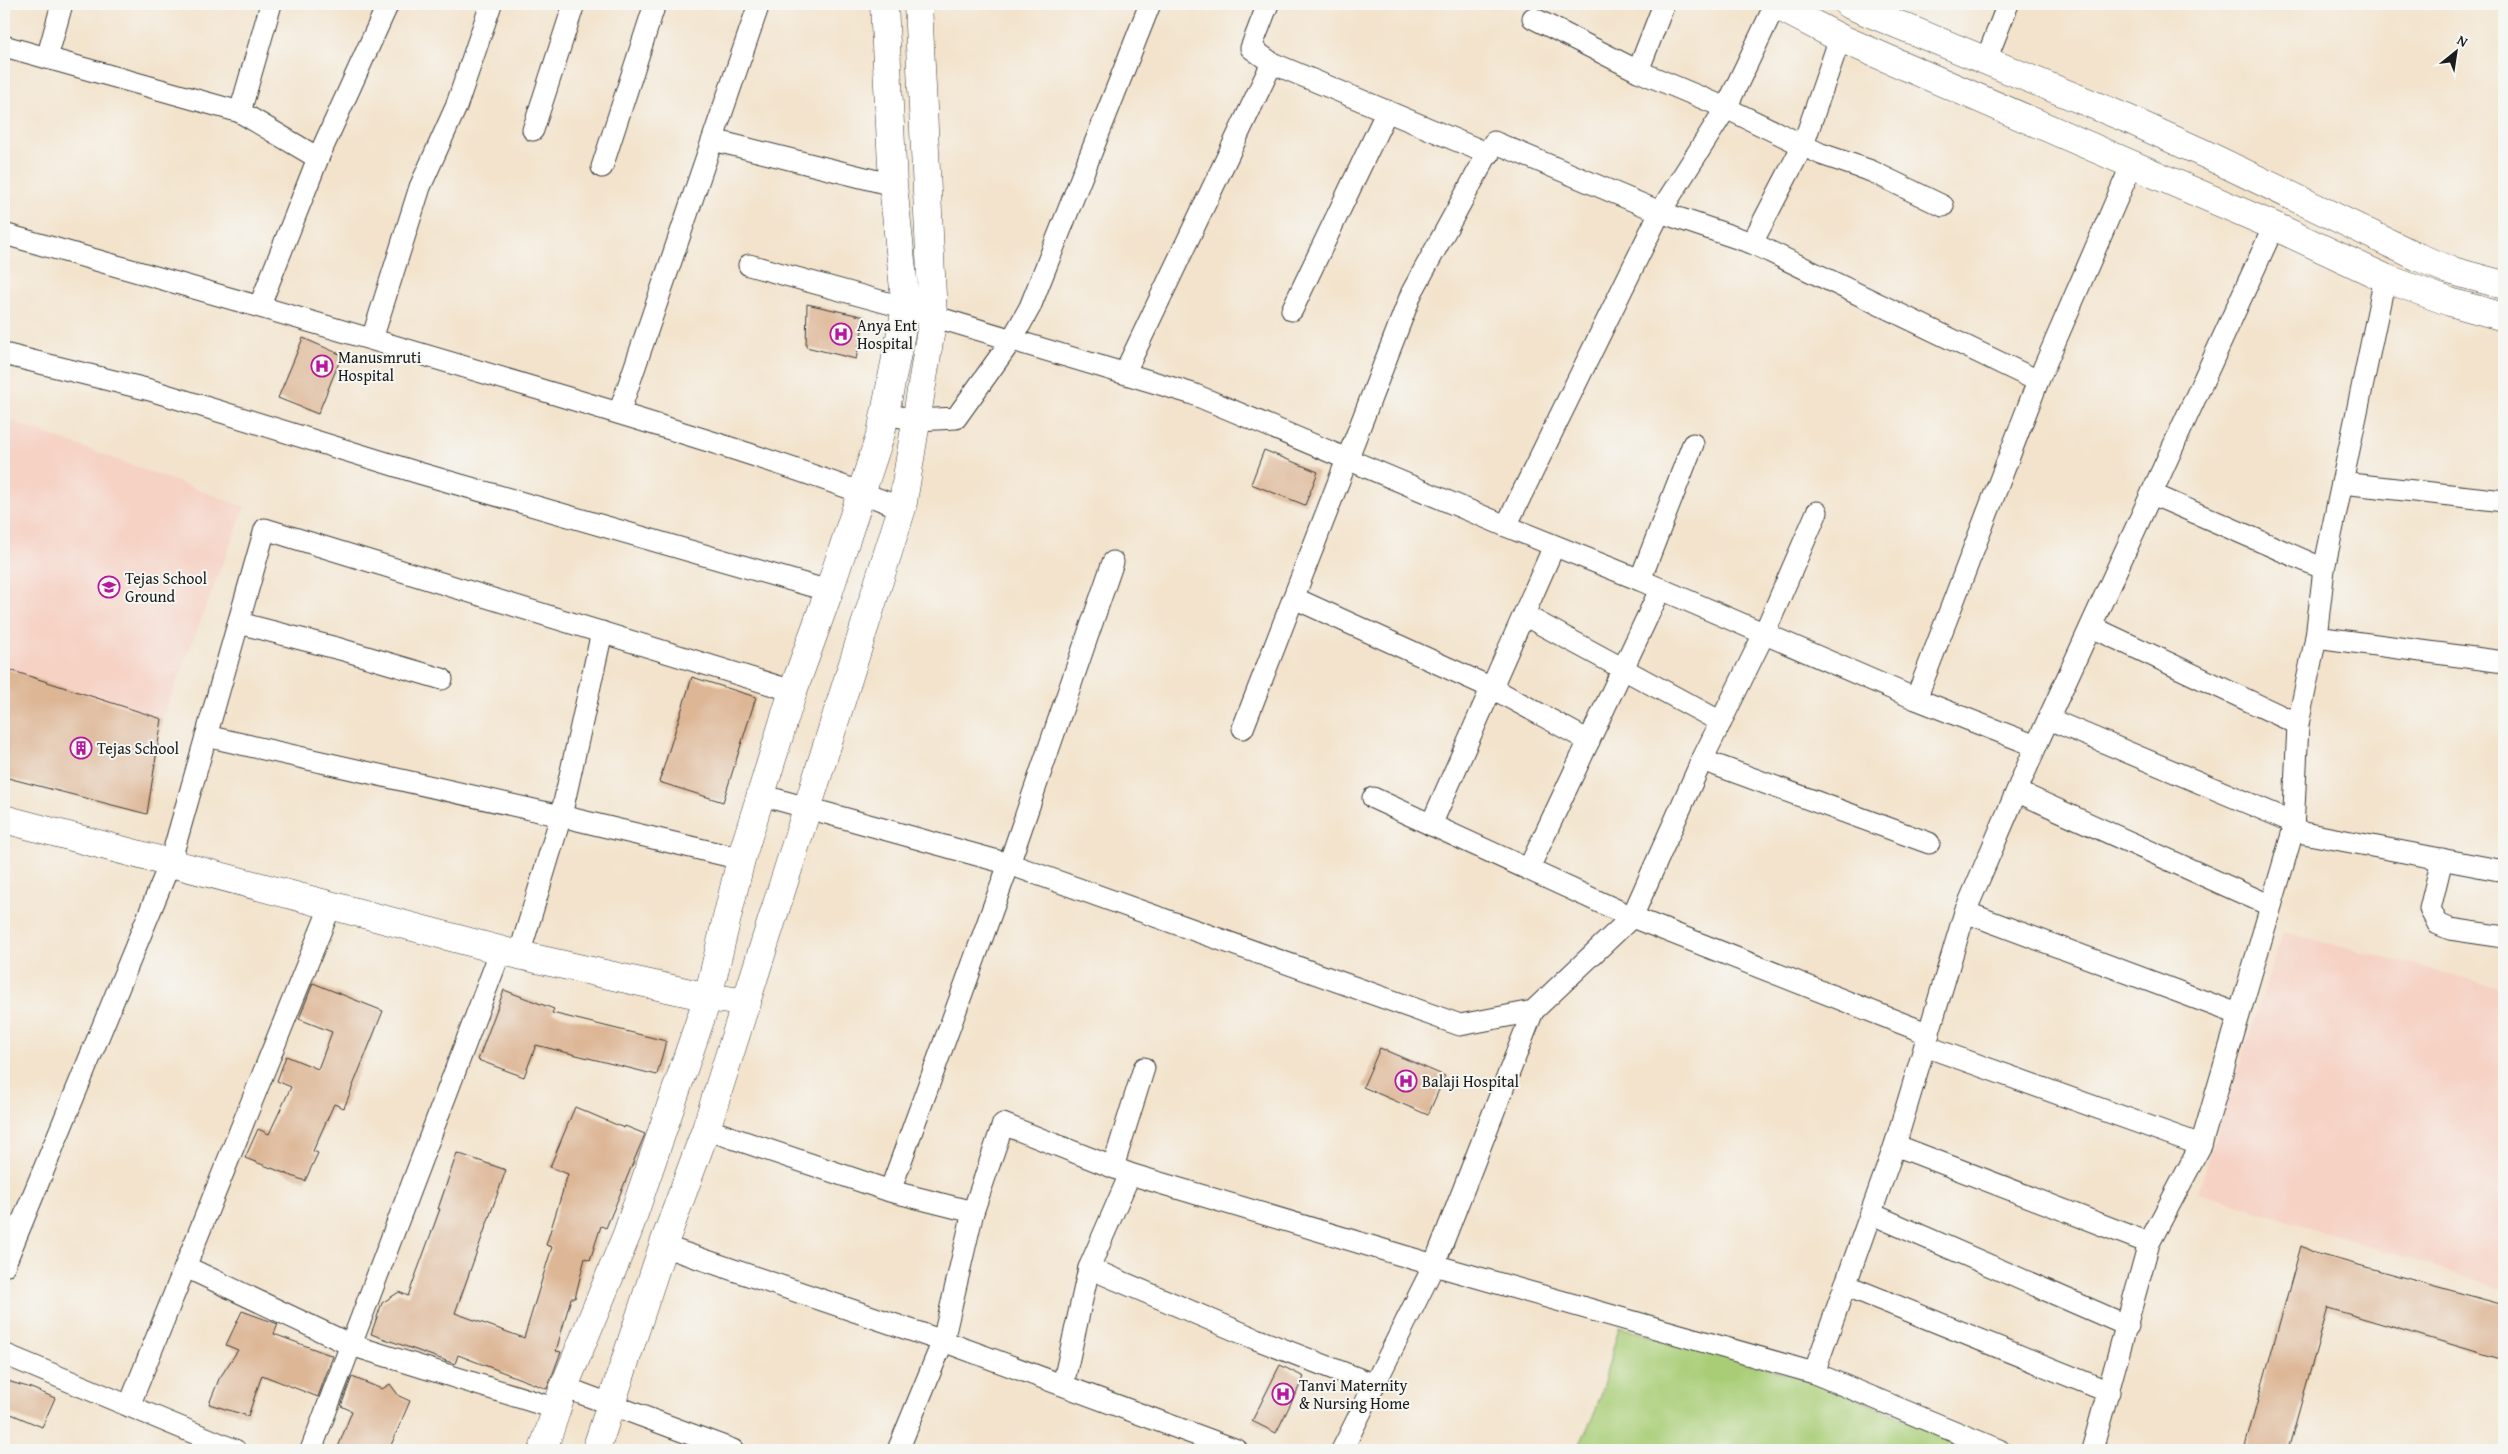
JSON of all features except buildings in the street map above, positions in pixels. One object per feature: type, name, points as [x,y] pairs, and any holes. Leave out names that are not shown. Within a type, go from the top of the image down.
[{"type":"main road","points":[[542,1450],[560,1398],[627,1234],[708,997],[741,859],[794,691],[862,493],[885,414],[906,308],[893,185],[884,4]]},
{"type":"main road","points":[[596,1450],[663,1246],[706,1129],[747,1003],[806,808],[902,508],[933,317],[918,4]]},
{"type":"main road","points":[[1774,4],[1840,38],[2274,226],[2385,278],[2450,302],[2504,317]]},
{"type":"main road","points":[[1848,4],[2128,119],[2418,257],[2449,270],[2504,285]]},
{"type":"main road","points":[[4,820],[510,952],[708,997],[747,1003]]},
{"type":"street","points":[[47,58],[62,4]]},
{"type":"street","points":[[240,112],[270,4]]},
{"type":"street","points":[[260,306],[318,158],[388,4]]},
{"type":"street","points":[[372,339],[420,187],[456,107],[492,4]]},
{"type":"street","points":[[533,130],[574,4]]},
{"type":"street","points":[[602,167],[655,4]]},
{"type":"street","points":[[619,413],[759,4]]},
{"type":"street","points":[[885,414],[917,420],[956,418],[1011,340],[1030,307],[1150,4]]},
{"type":"street","points":[[1268,4],[1251,48],[1272,63],[1489,154]]},
{"type":"street","points":[[1638,71],[1664,4]]},
{"type":"street","points":[[1506,526],[1660,212],[1726,108],[1774,4]]},
{"type":"street","points":[[1986,60],[2008,4]]},
{"type":"street","points":[[1533,18],[1638,71],[1726,108],[1802,145],[1871,171],[1942,206]]},
{"type":"street","points":[[1752,244],[1802,145],[1840,38]]},
{"type":"street","points":[[4,46],[240,112],[318,158]]},
{"type":"street","points":[[1125,372],[1272,63]]},
{"type":"street","points":[[1292,310],[1387,111]]},
{"type":"street","points":[[712,140],[893,185]]},
{"type":"street","points":[[1244,728],[1412,292],[1494,142],[1660,212],[1752,244],[2038,381]]},
{"type":"street","points":[[1916,699],[2038,381],[2132,164]]},
{"type":"street","points":[[1814,1372],[1872,1214],[1965,912],[2018,792],[2036,746],[2274,226]]},
{"type":"street","points":[[4,234],[260,306],[619,413],[902,508]]},
{"type":"street","points":[[748,265],[906,308],[1125,372],[1193,394],[1554,546],[1640,580],[1916,699],[2036,746]]},
{"type":"street","points":[[2092,1450],[2128,1326],[2149,1243],[2200,1145],[2293,826],[2298,724],[2316,638],[2324,569],[2385,278]]},
{"type":"street","points":[[4,354],[150,390],[419,473],[829,591]]},
{"type":"street","points":[[1640,580],[1693,444]]},
{"type":"street","points":[[2342,483],[2504,501]]},
{"type":"street","points":[[2152,494],[2324,569]]},
{"type":"street","points":[[1342,1450],[1434,1265],[1533,1011],[1632,917],[1702,760],[1764,634],[1817,512]]},
{"type":"street","points":[[4,1266],[170,863],[264,529],[794,691]]},
{"type":"street","points":[[1431,825],[1554,546]]},
{"type":"street","points":[[890,1190],[1009,864],[1112,562]]},
{"type":"street","points":[[1529,868],[1660,590]]},
{"type":"street","points":[[1294,598],[1492,688],[1589,741]]},
{"type":"street","points":[[1524,616],[1624,667],[1721,722]]},
{"type":"street","points":[[239,623],[340,649],[442,679]]},
{"type":"street","points":[[2092,627],[2298,724]]},
{"type":"street","points":[[311,1450],[351,1345],[510,952],[561,816],[602,632]]},
{"type":"street","points":[[2316,638],[2504,662]]},
{"type":"street","points":[[2049,719],[2293,826],[2504,871]]},
{"type":"street","points":[[206,736],[561,816],[741,859]]},
{"type":"street","points":[[1702,760],[1929,843]]},
{"type":"street","points":[[2018,792],[2269,905]]},
{"type":"street","points":[[761,796],[1009,864],[1460,1025],[1533,1011]]},
{"type":"street","points":[[1373,798],[1529,868],[1632,917],[1927,1040],[2200,1145]]},
{"type":"street","points":[[2442,859],[2430,909],[2438,924],[2450,928],[2504,937]]},
{"type":"street","points":[[129,1406],[331,905]]},
{"type":"street","points":[[1965,912],[2238,1014]]},
{"type":"street","points":[[1063,1385],[1089,1268],[1121,1170],[1144,1068]]},
{"type":"street","points":[[898,1450],[943,1341],[973,1212],[1003,1124],[1121,1170],[1434,1265],[1814,1372],[1999,1450]]},
{"type":"street","points":[[706,1129],[890,1190],[973,1212]]},
{"type":"street","points":[[1894,1145],[2149,1243]]},
{"type":"street","points":[[1872,1214],[2128,1326]]},
{"type":"street","points":[[663,1246],[943,1341],[1237,1450]]},
{"type":"street","points":[[186,1267],[351,1345],[560,1398],[611,1405],[733,1450]]},
{"type":"street","points":[[1089,1268],[1256,1339],[1375,1385]]},
{"type":"street","points":[[1845,1285],[2109,1392]]},
{"type":"street","points":[[4,1354],[235,1450]]},
{"type":"shaded area","name":"Tejas School Ground","points":[[4,418],[245,507],[162,719],[4,668]]},
{"type":"shaded area","points":[[2283,932],[2504,988],[2504,1289],[2198,1192]]},
{"type":"green space","points":[[1619,1327],[1812,1381],[1982,1450],[1577,1450],[1596,1410]]},
{"type":"place","name":"Anya Ent Hospital","points":[[841,334]]},
{"type":"place","name":"Manusmruti Hospital","points":[[322,366]]},
{"type":"place","name":"Tejas School Ground","points":[[109,587]]},
{"type":"place","name":"Tejas School","points":[[81,748]]},
{"type":"place","name":"Balaji Hospital","points":[[1406,1081]]},
{"type":"place","name":"Tanvi Maternity & Nursing Home","points":[[1283,1394]]}]
